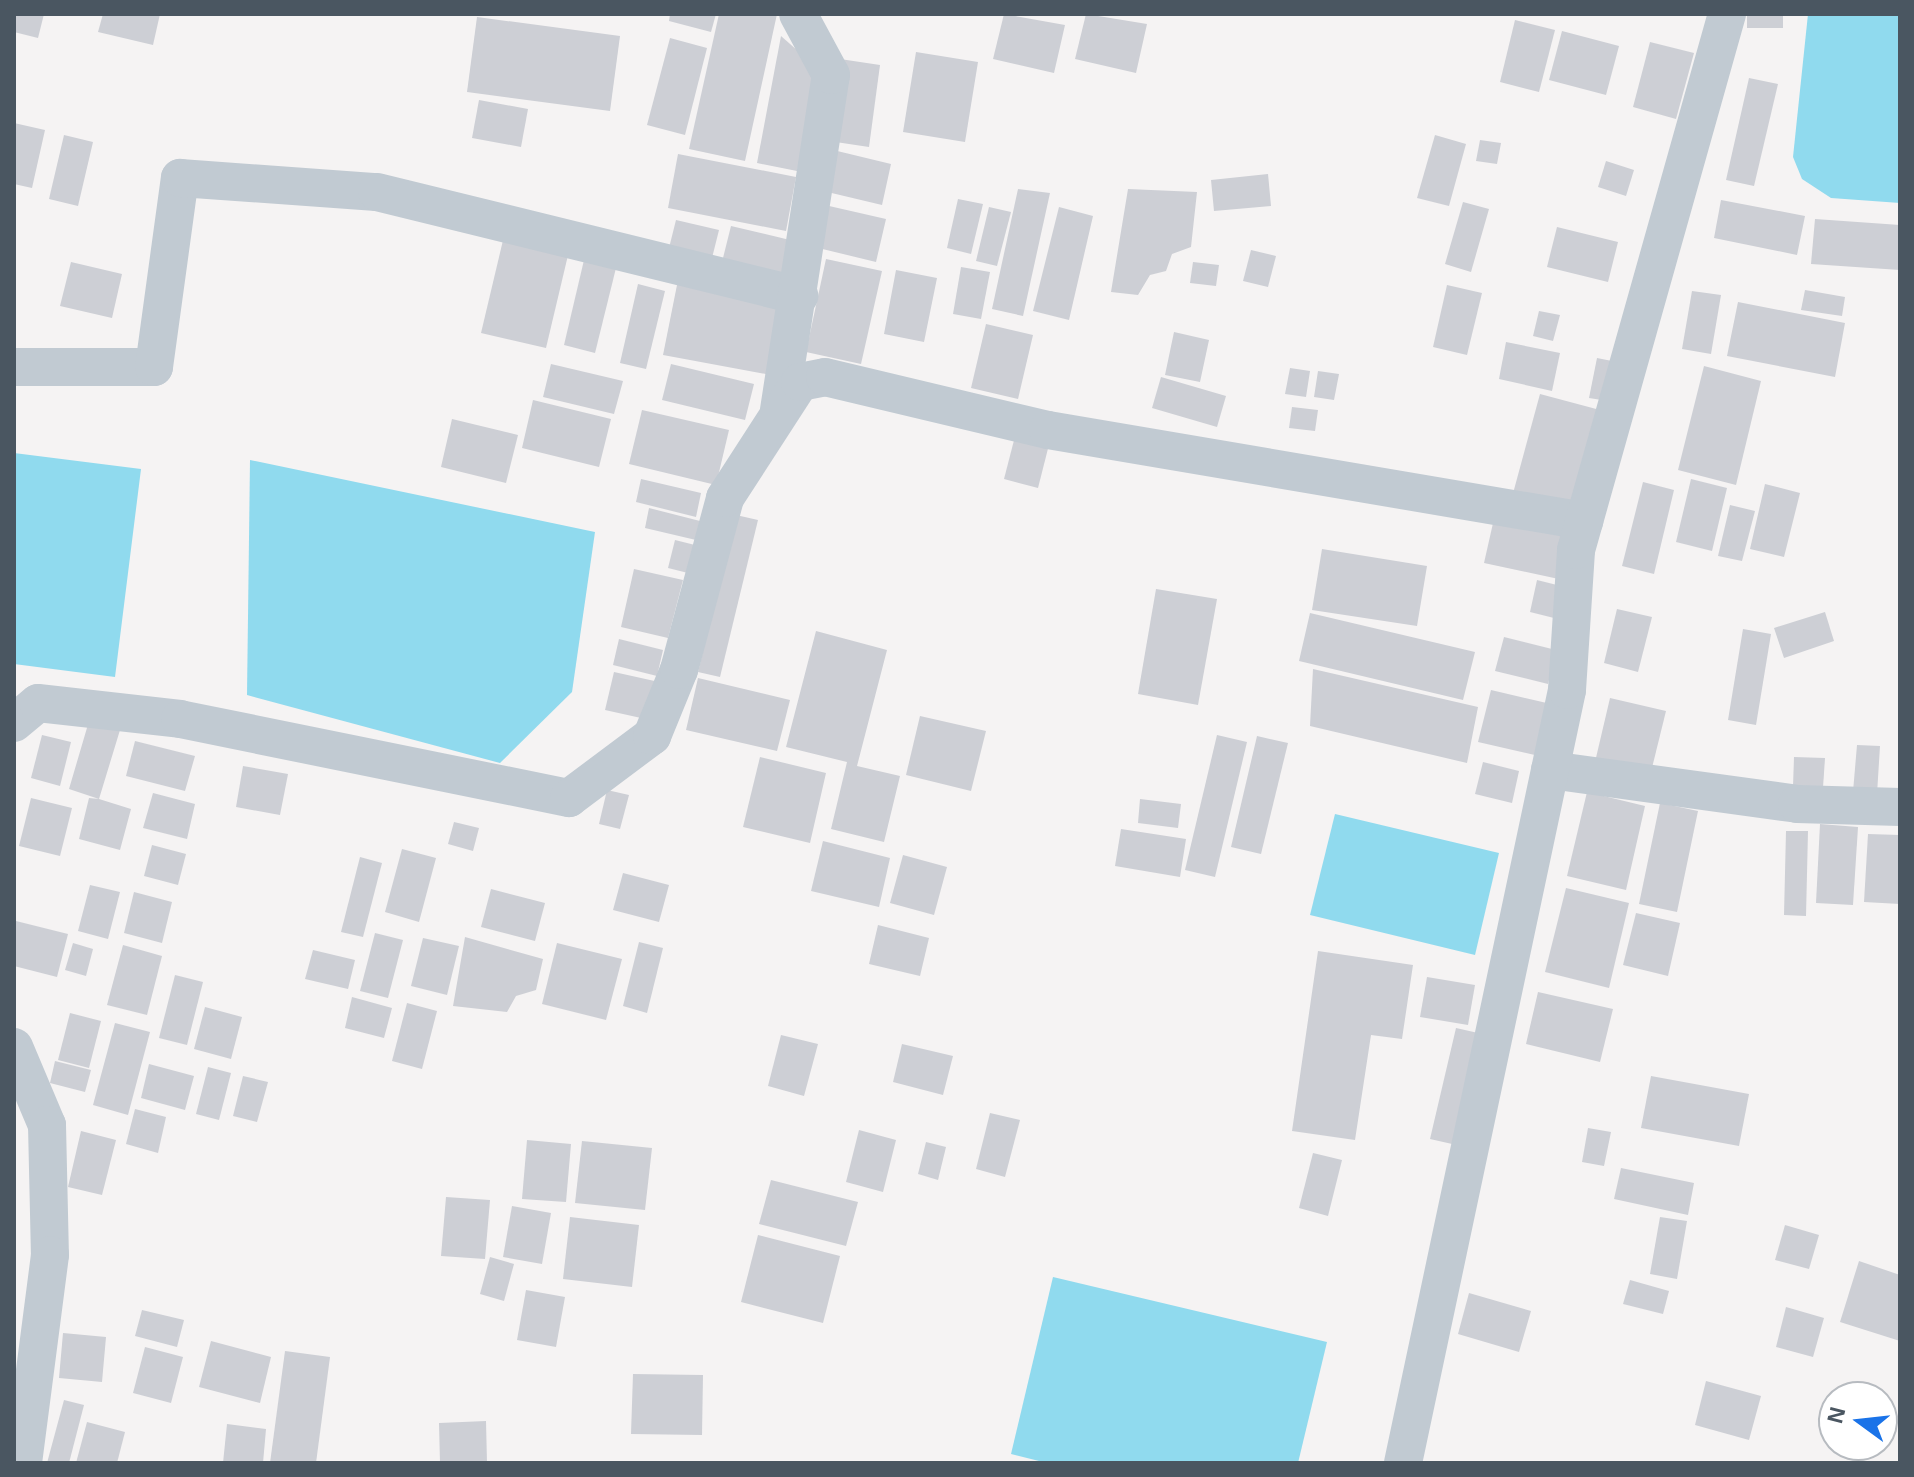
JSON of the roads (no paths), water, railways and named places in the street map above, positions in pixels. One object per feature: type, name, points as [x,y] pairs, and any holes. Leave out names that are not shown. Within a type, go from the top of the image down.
[{"type":"street","points":[[779,411],[831,75],[798,14]]},
{"type":"street","points":[[1403,1463],[1567,690],[1584,521],[1727,14]]},
{"type":"street","points":[[14,367],[154,367],[180,178],[377,192],[799,296]]},
{"type":"street","points":[[14,723],[38,703],[180,719],[569,798],[652,736],[679,670],[725,498],[800,382],[825,377],[1048,430],[1584,521]]},
{"type":"street","points":[[1550,770],[1797,804],[1900,807]]},
{"type":"street","points":[[14,1047],[47,1125],[50,1255],[23,1463]]},
{"type":"water","points":[[1808,14],[1900,14],[1900,203],[1831,198],[1802,179],[1793,157]]},
{"type":"water","points":[[14,453],[141,469],[115,677],[14,664]]},
{"type":"water","points":[[250,460],[595,532],[572,692],[500,763],[247,695]]},
{"type":"water","points":[[1335,814],[1499,853],[1475,955],[1310,915]]},
{"type":"water","points":[[1053,1277],[1327,1342],[1298,1463],[1047,1463],[1011,1454]]}]
